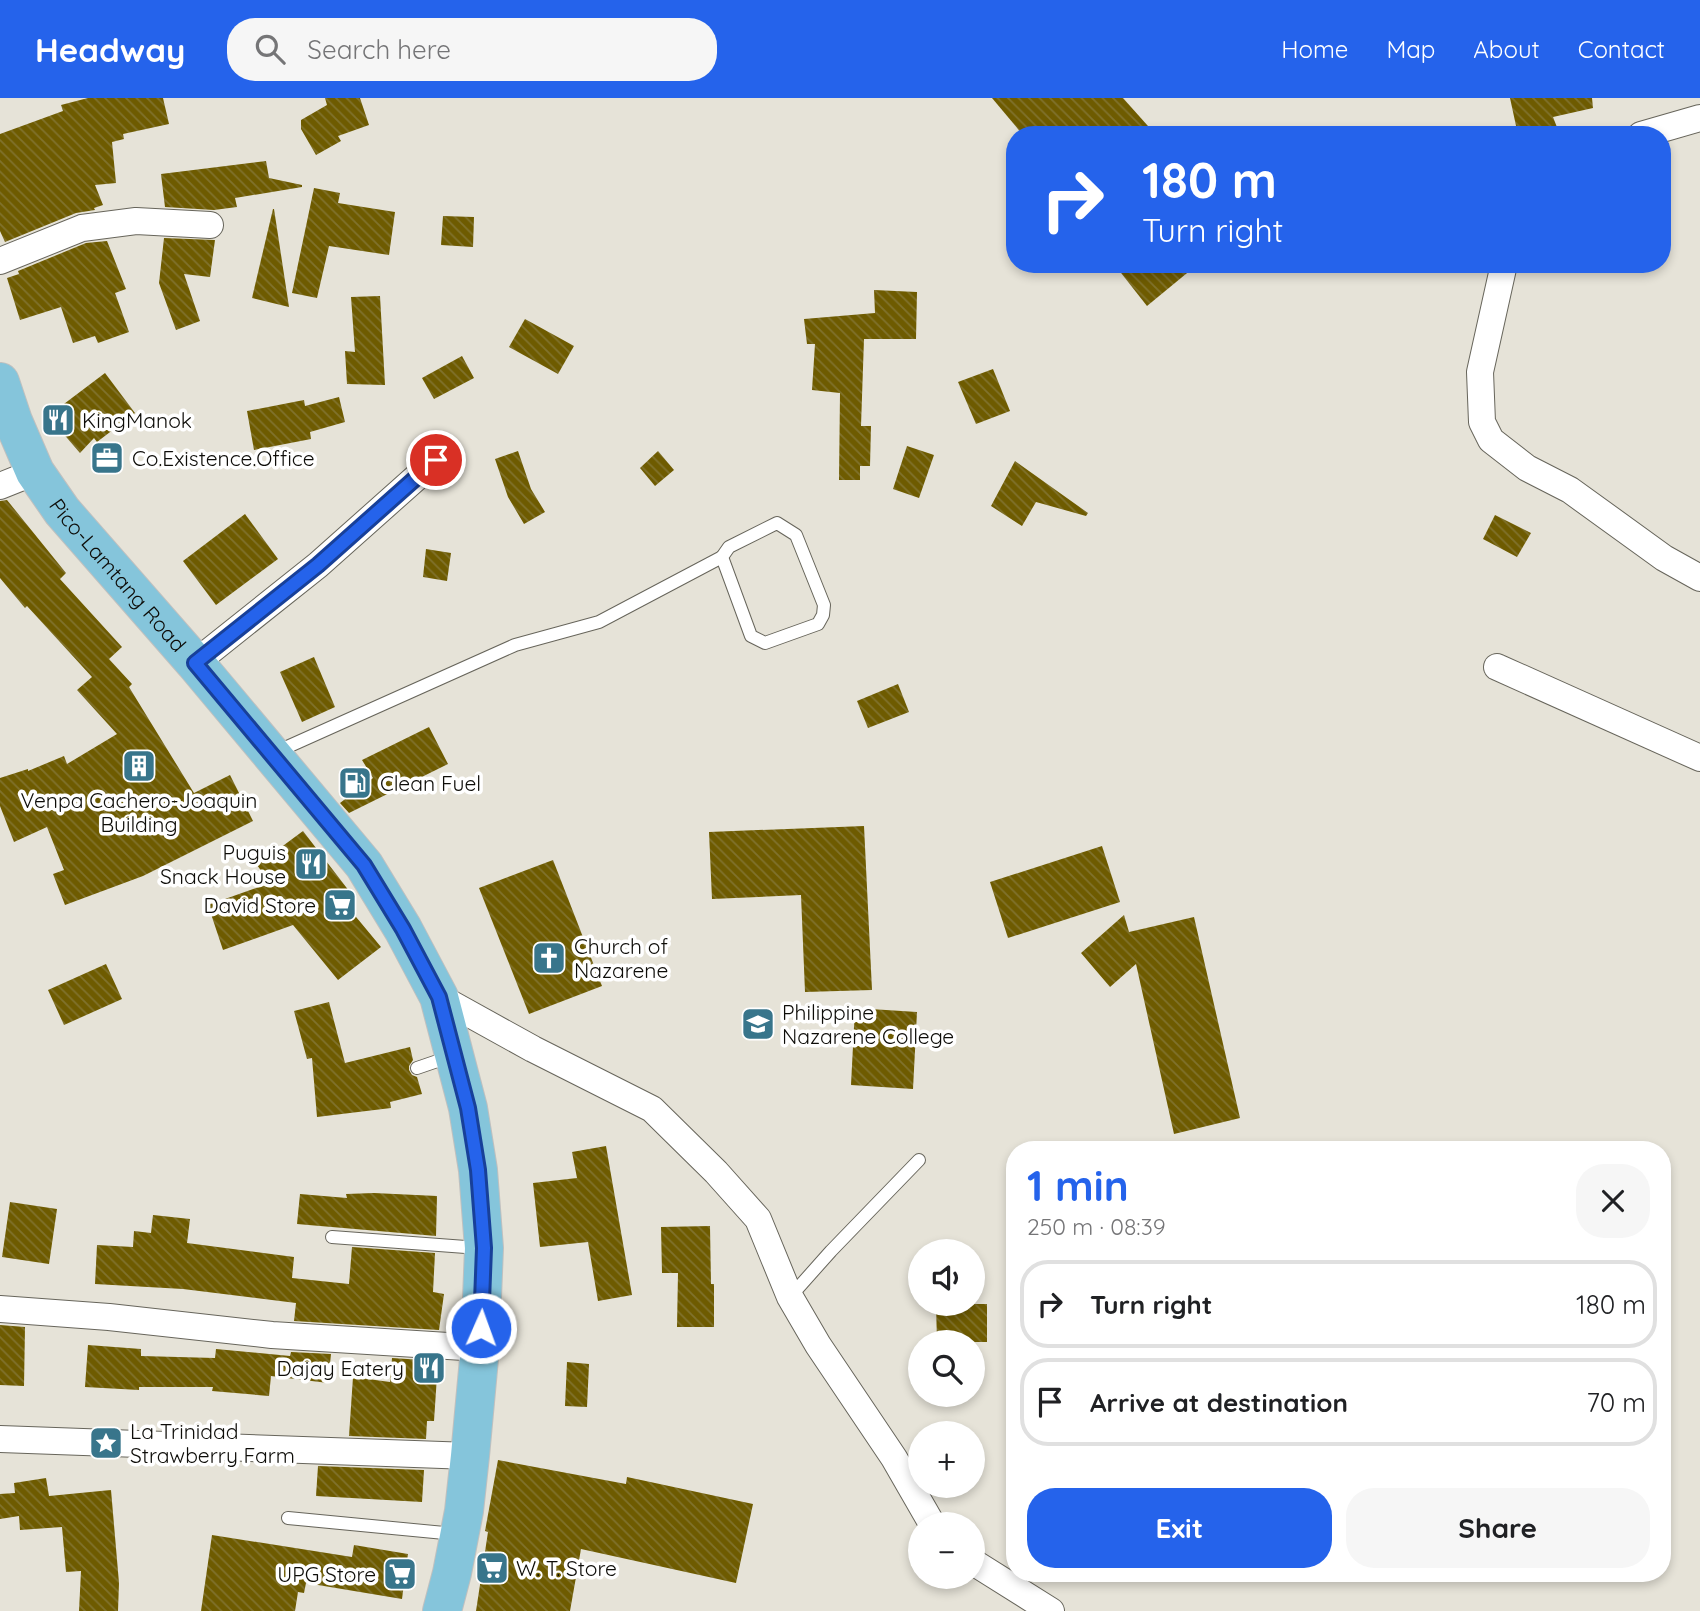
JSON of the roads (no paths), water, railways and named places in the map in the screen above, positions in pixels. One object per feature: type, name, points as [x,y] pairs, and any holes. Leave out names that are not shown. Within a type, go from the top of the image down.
[{"type":"main road","name":"Pico-Lamtang Road","points":[[0,382],[13,421],[17,479],[62,511],[273,754],[364,865],[403,929],[439,997],[468,1108],[484,1248],[480,1348],[470,1456],[460,1534],[442,1611]]},
{"type":"street","points":[[1671,126],[1700,118]]},
{"type":"street","points":[[0,261],[82,228],[136,221],[210,225]]},
{"type":"street","points":[[1502,273],[1480,372],[1482,422],[1491,440],[1527,468],[1570,490],[1664,558],[1700,578]]},
{"type":"street","points":[[195,663],[318,565],[436,460]]},
{"type":"street","points":[[1497,667],[1700,758]]},
{"type":"street","points":[[439,997],[533,1049],[652,1109],[716,1172],[758,1219],[790,1297],[818,1345],[894,1458],[925,1512]]},
{"type":"street","points":[[0,1309],[109,1317],[272,1335],[480,1348]]},
{"type":"street","points":[[0,1439],[470,1456]]},
{"type":"street","points":[[985,1570],[1051,1611]]},
{"type":"lane","points":[[273,754],[514,645],[599,622],[722,557],[729,547],[776,523],[796,535],[824,605],[818,624],[765,643],[751,636],[722,557]]},
{"type":"lane","points":[[417,1068],[455,1055]]},
{"type":"lane","points":[[790,1297],[919,1160]]},
{"type":"lane","points":[[332,1237],[484,1248]]},
{"type":"lane","points":[[288,1518],[460,1534]]},
{"type":"place","name":"KingManok","points":[[58,420]]},
{"type":"place","name":"Co.Existence.Office","points":[[107,458]]},
{"type":"place","name":"Venpa Cachero-Joaquin Building","points":[[139,766]]},
{"type":"place","name":"Clean Fuel","points":[[355,783]]},
{"type":"place","name":"Puguis Snack House","points":[[311,864]]},
{"type":"place","name":"David Store","points":[[340,905]]},
{"type":"place","name":"Church of Nazarene","points":[[549,958]]},
{"type":"place","name":"Philippine Nazarene College","points":[[758,1024]]},
{"type":"place","name":"Dajay Eatery","points":[[429,1368]]},
{"type":"place","name":"La Trinidad Strawberry Farm","points":[[106,1443]]},
{"type":"place","name":"W. T. Store","points":[[492,1568]]},
{"type":"place","name":"UPG Store","points":[[400,1574]]}]
